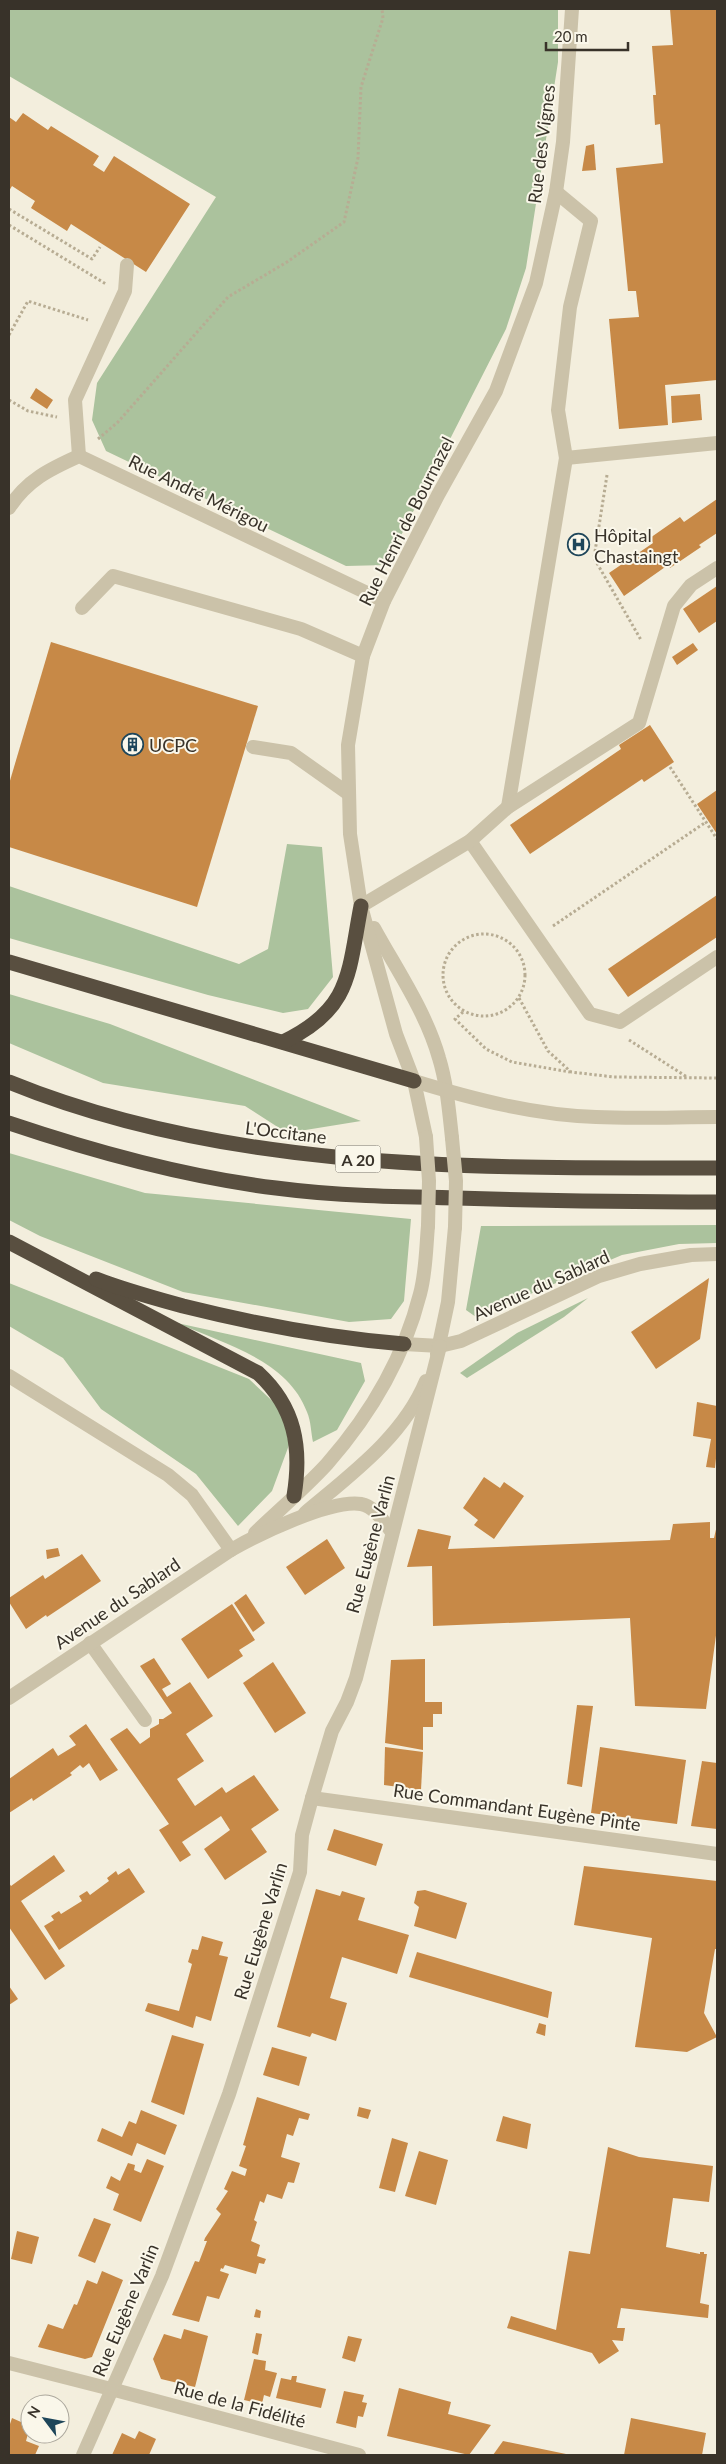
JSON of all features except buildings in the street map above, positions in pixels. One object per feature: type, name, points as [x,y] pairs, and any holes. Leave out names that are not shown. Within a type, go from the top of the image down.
[{"type":"highway","points":[[283,1042],[304,1032],[332,1009],[346,985],[361,906]]},
{"type":"highway","points":[[9,962],[414,1081]]},
{"type":"highway","name":"L'Occitane","points":[[9,1082],[118,1118],[208,1140],[312,1155],[393,1162],[570,1168],[717,1168]]},
{"type":"highway","name":"A 20","points":[[9,1123],[78,1146],[167,1168],[276,1188],[386,1196],[590,1202],[717,1202]]},
{"type":"highway","points":[[9,1242],[258,1373],[274,1388],[287,1408],[295,1434],[297,1476],[294,1496]]},
{"type":"highway","points":[[28,1251],[100,1281],[214,1314],[360,1340],[404,1344]]},
{"type":"street","name":"Rue des Vignes","points":[[536,282],[556,192],[563,142],[572,9]]},
{"type":"street","points":[[508,808],[566,458],[558,410],[570,306],[591,221],[556,192]]},
{"type":"street","points":[[9,508],[16,496],[45,471],[78,456],[75,400],[125,291],[127,265]]},
{"type":"street","name":"Rue Henri de Bournazel","points":[[414,1081],[396,1034],[361,906],[350,834],[348,745],[363,656],[384,601],[438,495],[496,391],[536,282]]},
{"type":"street","points":[[566,458],[717,443]]},
{"type":"street","name":"Rue André Mérigou","points":[[78,456],[384,601]]},
{"type":"street","points":[[361,906],[470,841],[508,808],[639,723],[655,664],[674,606],[691,585],[717,568]]},
{"type":"street","points":[[82,608],[113,576],[301,629],[363,656]]},
{"type":"street","points":[[253,747],[291,753],[349,794]]},
{"type":"street","points":[[470,841],[535,938],[590,1014],[620,1022],[717,957]]},
{"type":"street","name":"Rue Henri de Bournazel","points":[[361,906],[427,1026],[439,1058],[447,1091]]},
{"type":"street","points":[[414,1081],[447,1091],[542,1112],[595,1117],[717,1117]]},
{"type":"street","name":"Avenue du Sablard","points":[[248,1540],[326,1465],[356,1429],[385,1381],[404,1344],[421,1288],[428,1226],[429,1181],[426,1136],[414,1081]]},
{"type":"street","name":"Avenue du Sablard","points":[[299,1518],[365,1463],[399,1426],[424,1388],[440,1346],[449,1294],[455,1227],[456,1181],[447,1091]]},
{"type":"street","name":"Avenue du Sablard","points":[[404,1344],[440,1346],[461,1341],[598,1276],[640,1264],[691,1255],[717,1254]]},
{"type":"street","name":"Rue Eugène Varlin","points":[[83,2455],[162,2276],[230,2094],[300,1872],[302,1834],[332,1731],[348,1702],[356,1678],[440,1346]]},
{"type":"street","points":[[9,1376],[168,1475],[192,1496],[231,1550]]},
{"type":"street","name":"Avenue du Sablard","points":[[9,1698],[248,1540],[299,1518],[340,1505],[361,1504],[378,1516],[392,1532]]},
{"type":"street","points":[[90,1643],[145,1720]]},
{"type":"street","name":"Rue Commandant Eugène Pinte","points":[[312,1798],[717,1854]]},
{"type":"street","name":"Rue de la Fidélité","points":[[9,2363],[359,2455]]},
{"type":"path","points":[[78,456],[118,422],[228,297],[287,262],[344,222],[358,158],[360,88],[383,18],[382,9]]},
{"type":"path","points":[[9,210],[92,259],[100,247]]},
{"type":"path","points":[[9,225],[107,285],[103,292]]},
{"type":"path","points":[[9,335],[28,301],[87,321],[91,314]]},
{"type":"path","points":[[9,400],[28,411],[48,416],[76,418]]},
{"type":"path","points":[[611,453],[594,558],[655,664]]},
{"type":"path","points":[[670,766],[717,839]]},
{"type":"path","points":[[518,952],[535,938],[706,822]]},
{"type":"path","points":[[484,934],[497,936],[509,942],[518,952],[524,963],[526,975],[519,998],[511,1007],[494,1015],[475,1016],[464,1012],[453,1003],[446,992],[442,978],[449,952],[458,942],[470,936],[484,934]]},
{"type":"path","points":[[519,998],[548,1051],[570,1072]]},
{"type":"path","points":[[464,1012],[455,1019],[486,1049],[512,1062],[614,1078],[717,1078]]},
{"type":"path","points":[[620,1022],[630,1042],[689,1078]]},
{"type":"green space","points":[[9,9],[558,9],[558,62],[526,268],[506,329],[386,565],[346,566],[106,451],[92,420],[97,383],[216,197],[9,76]]},
{"type":"green space","points":[[287,844],[322,847],[333,977],[308,1009],[283,1013],[208,995],[9,938],[9,886],[239,964],[268,949]]},
{"type":"green space","points":[[9,994],[110,1024],[361,1121],[287,1133],[245,1106],[103,1083],[9,1043]]},
{"type":"green space","points":[[9,1153],[145,1193],[411,1219],[404,1301],[391,1319],[349,1322],[183,1292],[40,1236],[9,1220]]},
{"type":"green space","points":[[717,1225],[717,1243],[679,1244],[622,1255],[476,1317],[466,1310],[481,1226]]},
{"type":"green space","points":[[9,1283],[249,1379],[283,1411],[289,1445],[272,1491],[238,1526],[196,1474],[101,1409],[63,1358],[9,1326]]},
{"type":"green space","points":[[588,1298],[564,1317],[467,1378],[460,1373],[517,1333]]},
{"type":"green space","points":[[177,1323],[361,1363],[365,1381],[337,1430],[313,1442],[307,1412],[298,1394],[285,1379],[269,1366],[233,1346]]},
{"type":"place","name":"Hôpital Chastaingt","points":[[578,545]]},
{"type":"place","name":"UCPC","points":[[133,745]]}]
